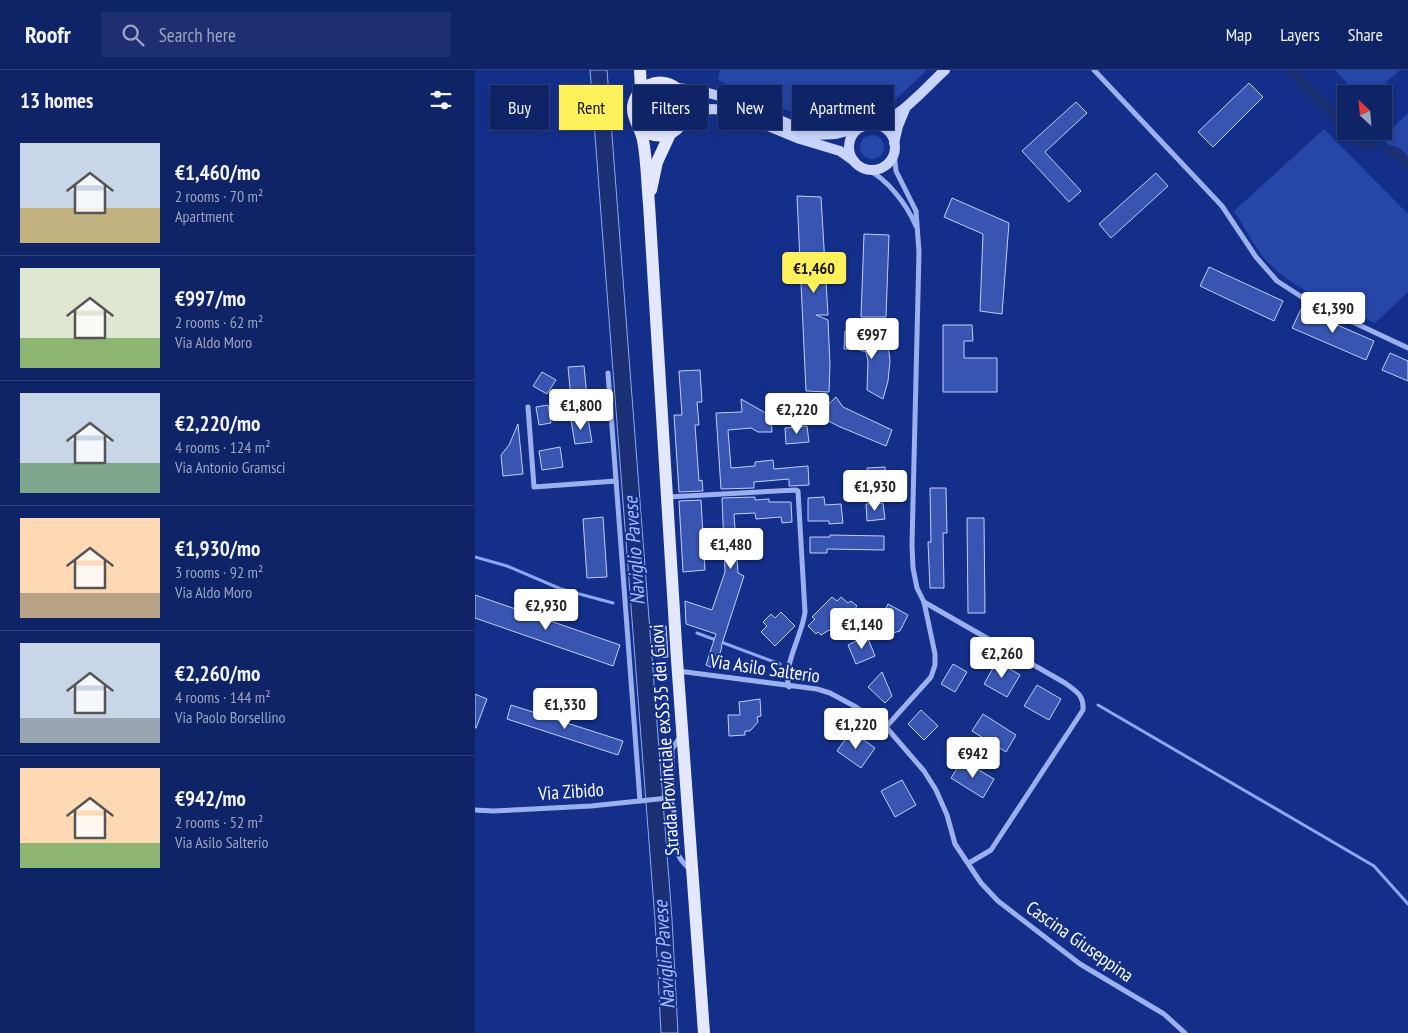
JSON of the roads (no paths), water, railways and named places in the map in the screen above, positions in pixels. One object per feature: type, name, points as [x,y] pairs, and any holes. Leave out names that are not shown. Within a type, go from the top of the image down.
[{"type":"main road","points":[[640,70],[641,85]]},
{"type":"main road","points":[[656,70],[671,85]]},
{"type":"main road","points":[[650,85],[653,83],[671,85]]},
{"type":"main road","points":[[641,130],[649,204]]},
{"type":"main road","points":[[644,130],[653,135],[670,134],[676,130]]},
{"type":"main road","points":[[649,204],[657,162],[670,134]]},
{"type":"main road","name":"Strada Provinciale exSS35 dei Giovi","points":[[649,204],[682,734],[704,1033]]},
{"type":"street","points":[[894,116],[945,70]]},
{"type":"street","points":[[1094,70],[1222,206],[1256,257],[1277,281],[1308,301],[1408,348]]},
{"type":"street","points":[[708,93],[727,98],[792,125]]},
{"type":"street","points":[[866,169],[874,170],[883,167],[891,159],[898,126],[907,106]]},
{"type":"street","points":[[708,110],[729,110],[799,139],[840,151],[878,176],[899,199],[910,215],[919,234]]},
{"type":"street","points":[[803,130],[815,135],[836,134],[851,130]]},
{"type":"street","points":[[854,161],[850,152],[850,142],[859,130]]},
{"type":"street","points":[[886,727],[931,677],[935,665],[935,654],[924,602],[917,588],[913,568],[912,545],[919,234],[914,206],[896,171],[892,136],[887,130]]},
{"type":"street","points":[[608,372],[640,801]]},
{"type":"street","points":[[528,407],[535,487],[616,481]]},
{"type":"street","points":[[667,497],[799,491],[805,612],[803,624],[790,660],[787,681],[789,686]]},
{"type":"street","points":[[924,602],[1065,683],[1078,692],[1083,703],[1083,710],[989,852],[969,863]]},
{"type":"street","name":"Via Asilo Salterio","points":[[678,671],[817,690],[830,693],[856,707],[886,727],[924,771],[936,790],[947,816],[955,844],[969,863]]},
{"type":"street","points":[[682,734],[671,748],[672,793],[668,798],[673,804],[676,843],[680,858],[692,873]]},
{"type":"street","name":"Via Zibido","points":[[475,810],[493,811],[591,806],[668,798]]},
{"type":"street","name":"Cascina Giuseppina","points":[[969,863],[981,883],[997,901],[1080,964],[1164,1014],[1185,1033]]},
{"type":"water","points":[[590,70],[607,70],[608,85],[591,85]]},
{"type":"water","name":"Naviglio Pavese","points":[[595,130],[612,130],[672,919],[678,1033],[661,1033],[655,920]]},
{"type":"waterway","points":[[1290,70],[1337,118]]},
{"type":"waterway","points":[[1359,140],[1371,145]]},
{"type":"waterway","points":[[1387,150],[1397,153],[1408,165]]},
{"type":"waterway","points":[[475,557],[507,566],[561,589],[613,603]]},
{"type":"waterway","points":[[697,633],[780,664]]},
{"type":"waterway","points":[[1098,705],[1374,866],[1408,904]]}]
